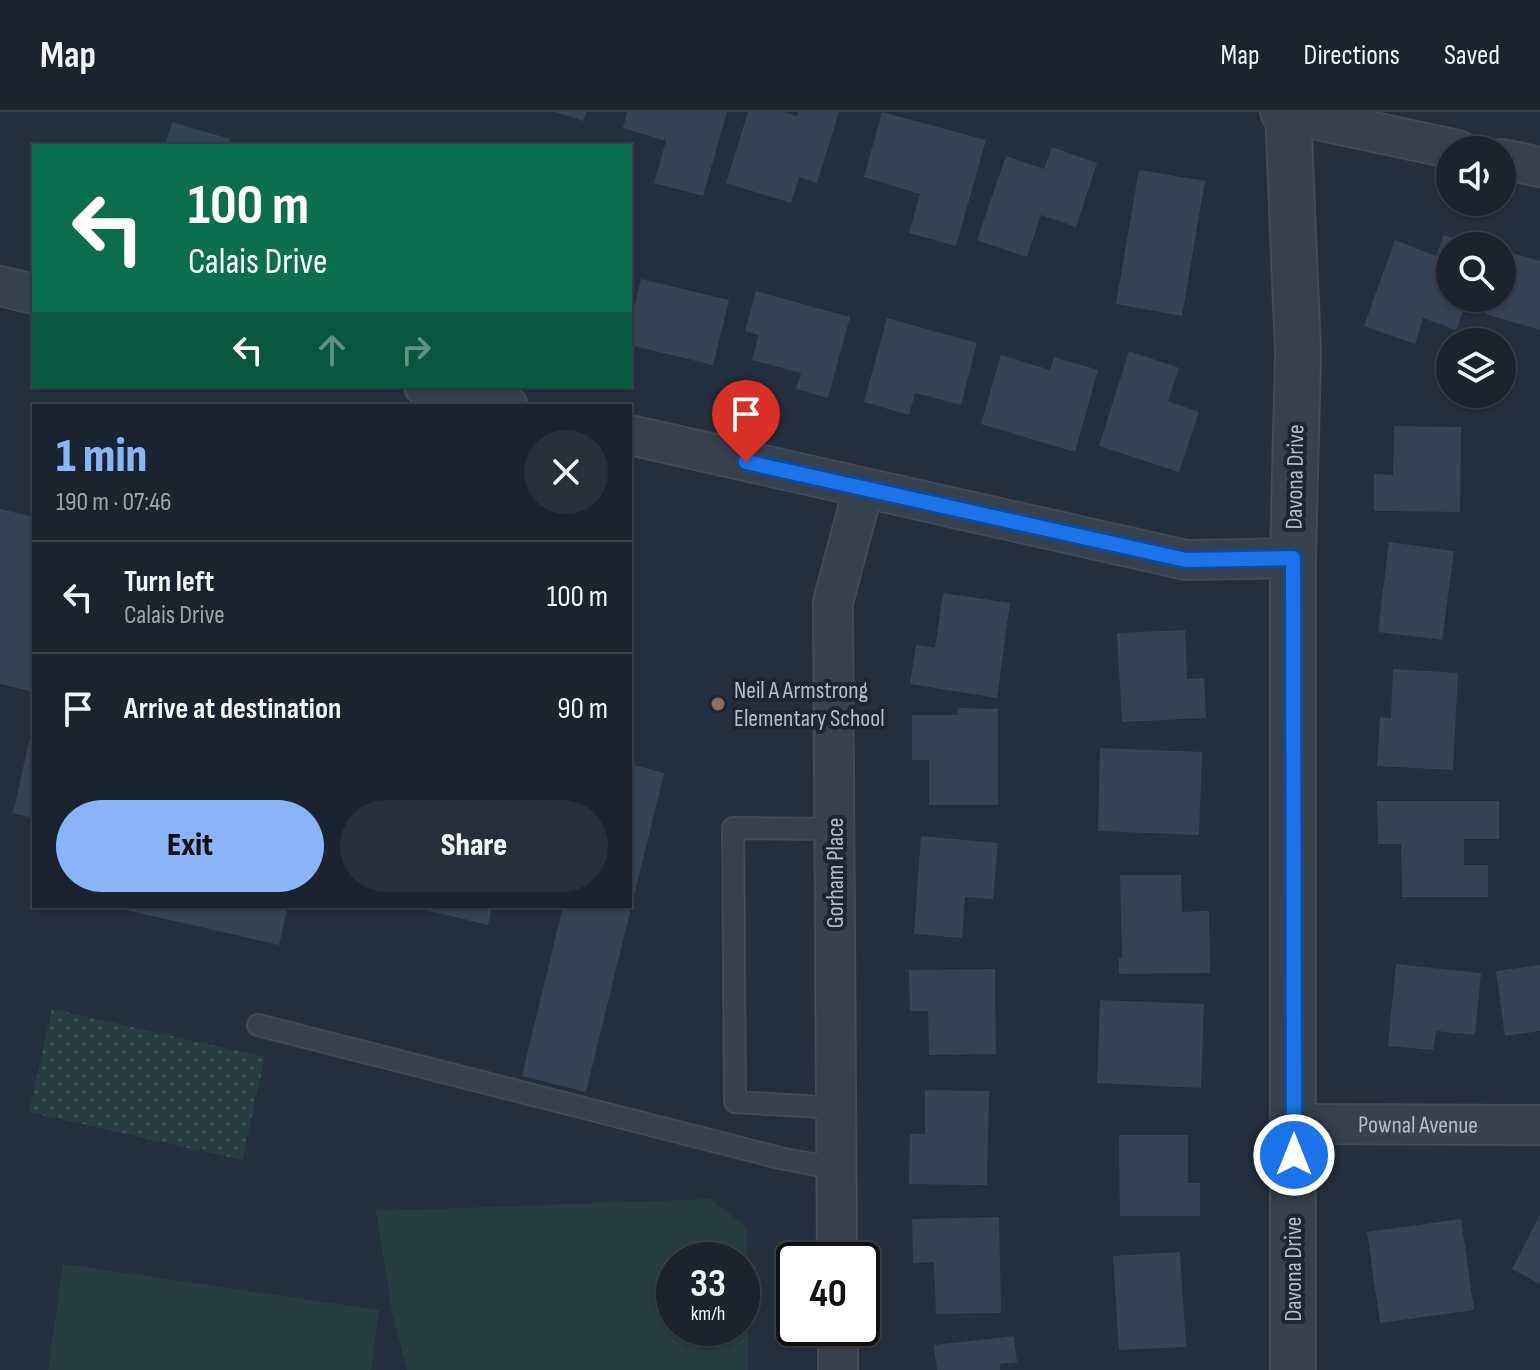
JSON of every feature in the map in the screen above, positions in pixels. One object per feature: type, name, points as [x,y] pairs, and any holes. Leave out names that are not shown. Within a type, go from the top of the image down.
[{"type":"street","points":[[1285,113],[1436,145]]},
{"type":"street","name":"Davona Drive","points":[[1285,113],[1298,352],[1293,558],[1293,1370]]},
{"type":"street","points":[[1516,162],[1540,167]]},
{"type":"street","points":[[0,286],[32,294]]},
{"type":"street","points":[[432,388],[500,404]]},
{"type":"street","points":[[632,435],[863,490],[1186,560],[1293,558]]},
{"type":"street","name":"Gorham Place","points":[[837,1242],[833,602],[863,490]]},
{"type":"street","name":"Pownal Avenue","points":[[1294,1124],[1540,1125]]},
{"type":"street","points":[[838,1346],[838,1370]]},
{"type":"lane","points":[[835,829],[733,828],[735,1102],[836,1108]]},
{"type":"lane","points":[[258,1025],[780,1158],[837,1169]]},
{"type":"green space","points":[[52,1009],[265,1057],[242,1160],[29,1112]]},
{"type":"green space","points":[[710,1199],[747,1227],[747,1242],[656,1242],[656,1346],[748,1346],[748,1370],[407,1370],[392,1313],[376,1211]]},
{"type":"green space","points":[[63,1264],[379,1310],[371,1370],[48,1370]]},
{"type":"building","points":[[555,112],[586,112],[583,121]]},
{"type":"building","points":[[627,112],[727,112],[703,196],[654,183],[666,141],[623,128]]},
{"type":"building","points":[[748,112],[784,112],[797,116],[799,112],[839,112],[817,183],[799,177],[791,203],[726,183]]},
{"type":"building","points":[[882,112],[986,140],[956,246],[909,233],[920,194],[864,177]]},
{"type":"building","points":[[172,122],[230,139],[228,144],[166,144]]},
{"type":"building","points":[[1052,147],[1097,163],[1076,227],[1041,215],[1027,257],[977,240],[1006,156],[1044,169]]},
{"type":"building","points":[[1139,170],[1205,181],[1182,316],[1116,304]]},
{"type":"building","points":[[1395,240],[1436,256],[1436,312],[1463,312],[1457,328],[1423,318],[1415,344],[1364,326]]},
{"type":"building","points":[[1516,254],[1540,261],[1540,330],[1485,314],[1516,312]]},
{"type":"building","points":[[641,279],[729,300],[713,365],[632,345],[632,316]]},
{"type":"building","points":[[756,291],[850,317],[828,398],[796,389],[801,373],[752,360],[759,335],[745,331]]},
{"type":"building","points":[[887,318],[977,343],[961,405],[915,393],[909,415],[864,402]]},
{"type":"building","points":[[1129,351],[1179,368],[1168,401],[1199,412],[1179,472],[1099,446]]},
{"type":"building","points":[[1001,355],[1050,370],[1054,357],[1098,370],[1075,452],[981,424]]},
{"type":"building","points":[[1394,426],[1461,427],[1460,512],[1374,511],[1374,474],[1393,475]]},
{"type":"building","points":[[0,509],[32,517],[32,692],[0,684]]},
{"type":"building","points":[[1389,542],[1454,551],[1442,640],[1378,632]]},
{"type":"building","points":[[943,593],[1010,603],[997,698],[910,684],[916,645],[935,648]]},
{"type":"building","points":[[1185,630],[1187,679],[1204,678],[1206,718],[1122,722],[1117,633]]},
{"type":"building","points":[[1393,669],[1458,673],[1453,770],[1377,766],[1380,717],[1391,718]]},
{"type":"building","points":[[958,708],[998,709],[998,805],[929,805],[929,760],[912,760],[912,715],[957,715]]},
{"type":"building","points":[[32,728],[32,818],[13,813]]},
{"type":"building","points":[[1100,748],[1202,752],[1199,835],[1098,831]]},
{"type":"building","points":[[632,765],[664,773],[632,904]]},
{"type":"building","points":[[1377,801],[1499,801],[1499,839],[1464,839],[1464,865],[1488,865],[1488,897],[1402,897],[1401,844],[1378,844]]},
{"type":"building","points":[[921,836],[998,843],[993,899],[965,897],[962,938],[914,934]]},
{"type":"building","points":[[1120,875],[1181,875],[1182,912],[1209,911],[1210,973],[1119,974],[1119,958],[1122,959]]},
{"type":"building","points":[[126,908],[288,908],[279,945]]},
{"type":"building","points":[[418,908],[492,908],[488,925]]},
{"type":"building","points":[[563,908],[631,908],[586,1092],[522,1076]]},
{"type":"building","points":[[1396,964],[1481,973],[1475,1035],[1436,1031],[1433,1050],[1388,1046]]},
{"type":"building","points":[[1540,965],[1540,1031],[1505,1036],[1496,971]]},
{"type":"building","points":[[995,969],[996,1054],[929,1055],[928,1011],[910,1011],[909,970]]},
{"type":"building","points":[[1100,1000],[1204,1004],[1201,1088],[1097,1083]]},
{"type":"building","points":[[925,1090],[989,1091],[987,1185],[909,1184],[910,1134],[925,1134]]},
{"type":"building","points":[[1119,1135],[1188,1135],[1188,1183],[1200,1183],[1200,1216],[1120,1216]]},
{"type":"building","points":[[1540,1215],[1540,1284],[1512,1269]]},
{"type":"building","points":[[999,1217],[1001,1313],[936,1314],[934,1262],[913,1263],[912,1219]]},
{"type":"building","points":[[1461,1219],[1474,1310],[1380,1323],[1367,1232]]},
{"type":"building","points":[[1180,1252],[1186,1347],[1119,1350],[1113,1256]]},
{"type":"building","points":[[1014,1336],[1017,1362],[1000,1364],[1000,1370],[937,1370],[934,1345]]},
{"type":"place","name":"Neil A Armstrong Elementary School","points":[[718,704]]},
{"type":"route","points":[[746,462],[1186,560],[1293,558],[1294,1155]]}]
